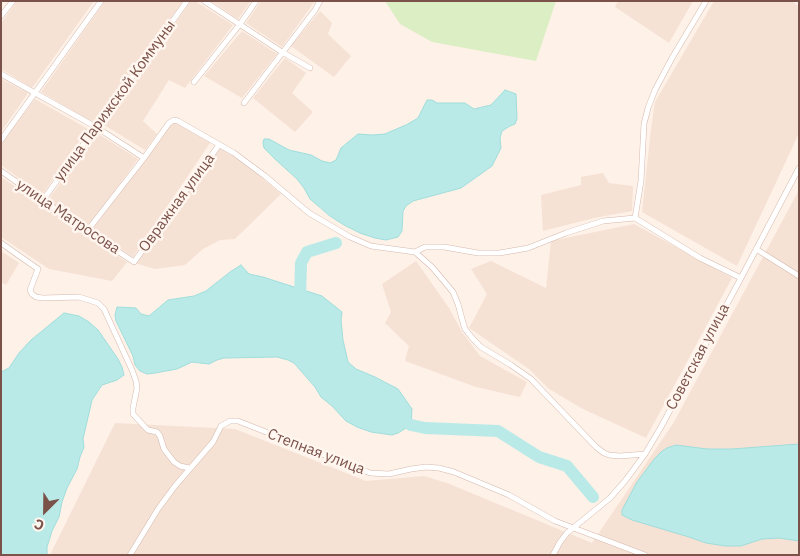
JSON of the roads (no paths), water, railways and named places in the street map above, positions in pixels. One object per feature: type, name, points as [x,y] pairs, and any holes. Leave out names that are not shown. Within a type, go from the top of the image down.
[{"type":"street","points":[[1,16],[13,1]]},
{"type":"street","points":[[1,140],[101,1]]},
{"type":"street","name":"улица Парижской Коммуны","points":[[43,200],[187,1]]},
{"type":"street","points":[[204,1],[310,68]]},
{"type":"street","points":[[194,82],[256,1]]},
{"type":"street","points":[[635,218],[641,181],[644,124],[648,108],[672,58],[706,1]]},
{"type":"street","points":[[244,103],[320,2]]},
{"type":"street","points":[[1,74],[96,127],[144,158]]},
{"type":"street","points":[[87,232],[169,123],[174,120],[178,121],[234,153],[309,213],[350,238],[371,246],[415,252],[432,267],[453,292],[466,329],[481,347],[531,379],[604,453],[620,456],[645,454]]},
{"type":"street","name":"Овражная улица","points":[[134,262],[219,145]]},
{"type":"street","name":"Советская улица","points":[[574,528],[610,498],[626,481],[645,454],[799,168]]},
{"type":"street","name":"улица Матросова","points":[[1,171],[87,232],[134,262]]},
{"type":"street","points":[[415,252],[425,247],[434,247],[456,248],[478,253],[499,253],[528,248],[603,221],[635,218],[700,258],[741,278]]},
{"type":"street","points":[[1,243],[38,269],[30,290],[36,297],[78,296],[98,304],[104,309],[136,381],[137,388],[133,414],[144,428],[157,432],[164,449],[174,462],[189,468]]},
{"type":"street","points":[[756,249],[799,276]]},
{"type":"street","name":"Степная улица","points":[[130,555],[174,486],[213,442],[222,426],[230,421],[238,421],[370,474],[389,474],[411,468],[426,467],[454,472],[509,496],[555,521],[645,555]]},
{"type":"street","points":[[553,555],[560,542],[574,528]]},
{"type":"water","points":[[505,90],[516,94],[517,119],[515,124],[502,131],[500,138],[501,148],[492,166],[461,188],[413,201],[403,211],[402,231],[398,237],[386,240],[360,233],[330,216],[310,199],[297,179],[264,148],[264,139],[269,139],[289,150],[311,155],[330,163],[336,160],[341,148],[358,134],[385,134],[418,118],[427,100],[437,103],[465,103],[474,109],[491,105]]},
{"type":"water","points":[[241,265],[249,274],[322,296],[342,312],[343,340],[348,362],[356,369],[398,389],[412,409],[411,425],[392,435],[371,432],[357,427],[346,421],[321,397],[315,387],[294,363],[277,357],[224,358],[209,364],[192,362],[177,369],[155,373],[147,374],[140,371],[135,365],[133,356],[116,321],[117,307],[136,308],[141,314],[149,316],[168,300],[194,296],[206,291]]},
{"type":"water","points":[[64,313],[79,316],[98,330],[118,359],[124,375],[117,380],[102,385],[92,400],[83,439],[84,447],[77,469],[62,502],[59,517],[52,531],[47,547],[47,555],[1,555],[1,372],[9,368],[31,340]]},
{"type":"water","points":[[799,444],[799,541],[779,538],[762,539],[741,546],[725,546],[706,543],[632,520],[622,515],[622,510],[637,482],[655,458],[667,448],[676,445],[707,449],[732,449]]},
{"type":"waterway","points":[[298,305],[300,299],[301,263],[307,252],[336,243]]},
{"type":"waterway","points":[[398,415],[411,425],[425,428],[498,431],[539,457],[567,466],[593,497]]}]
